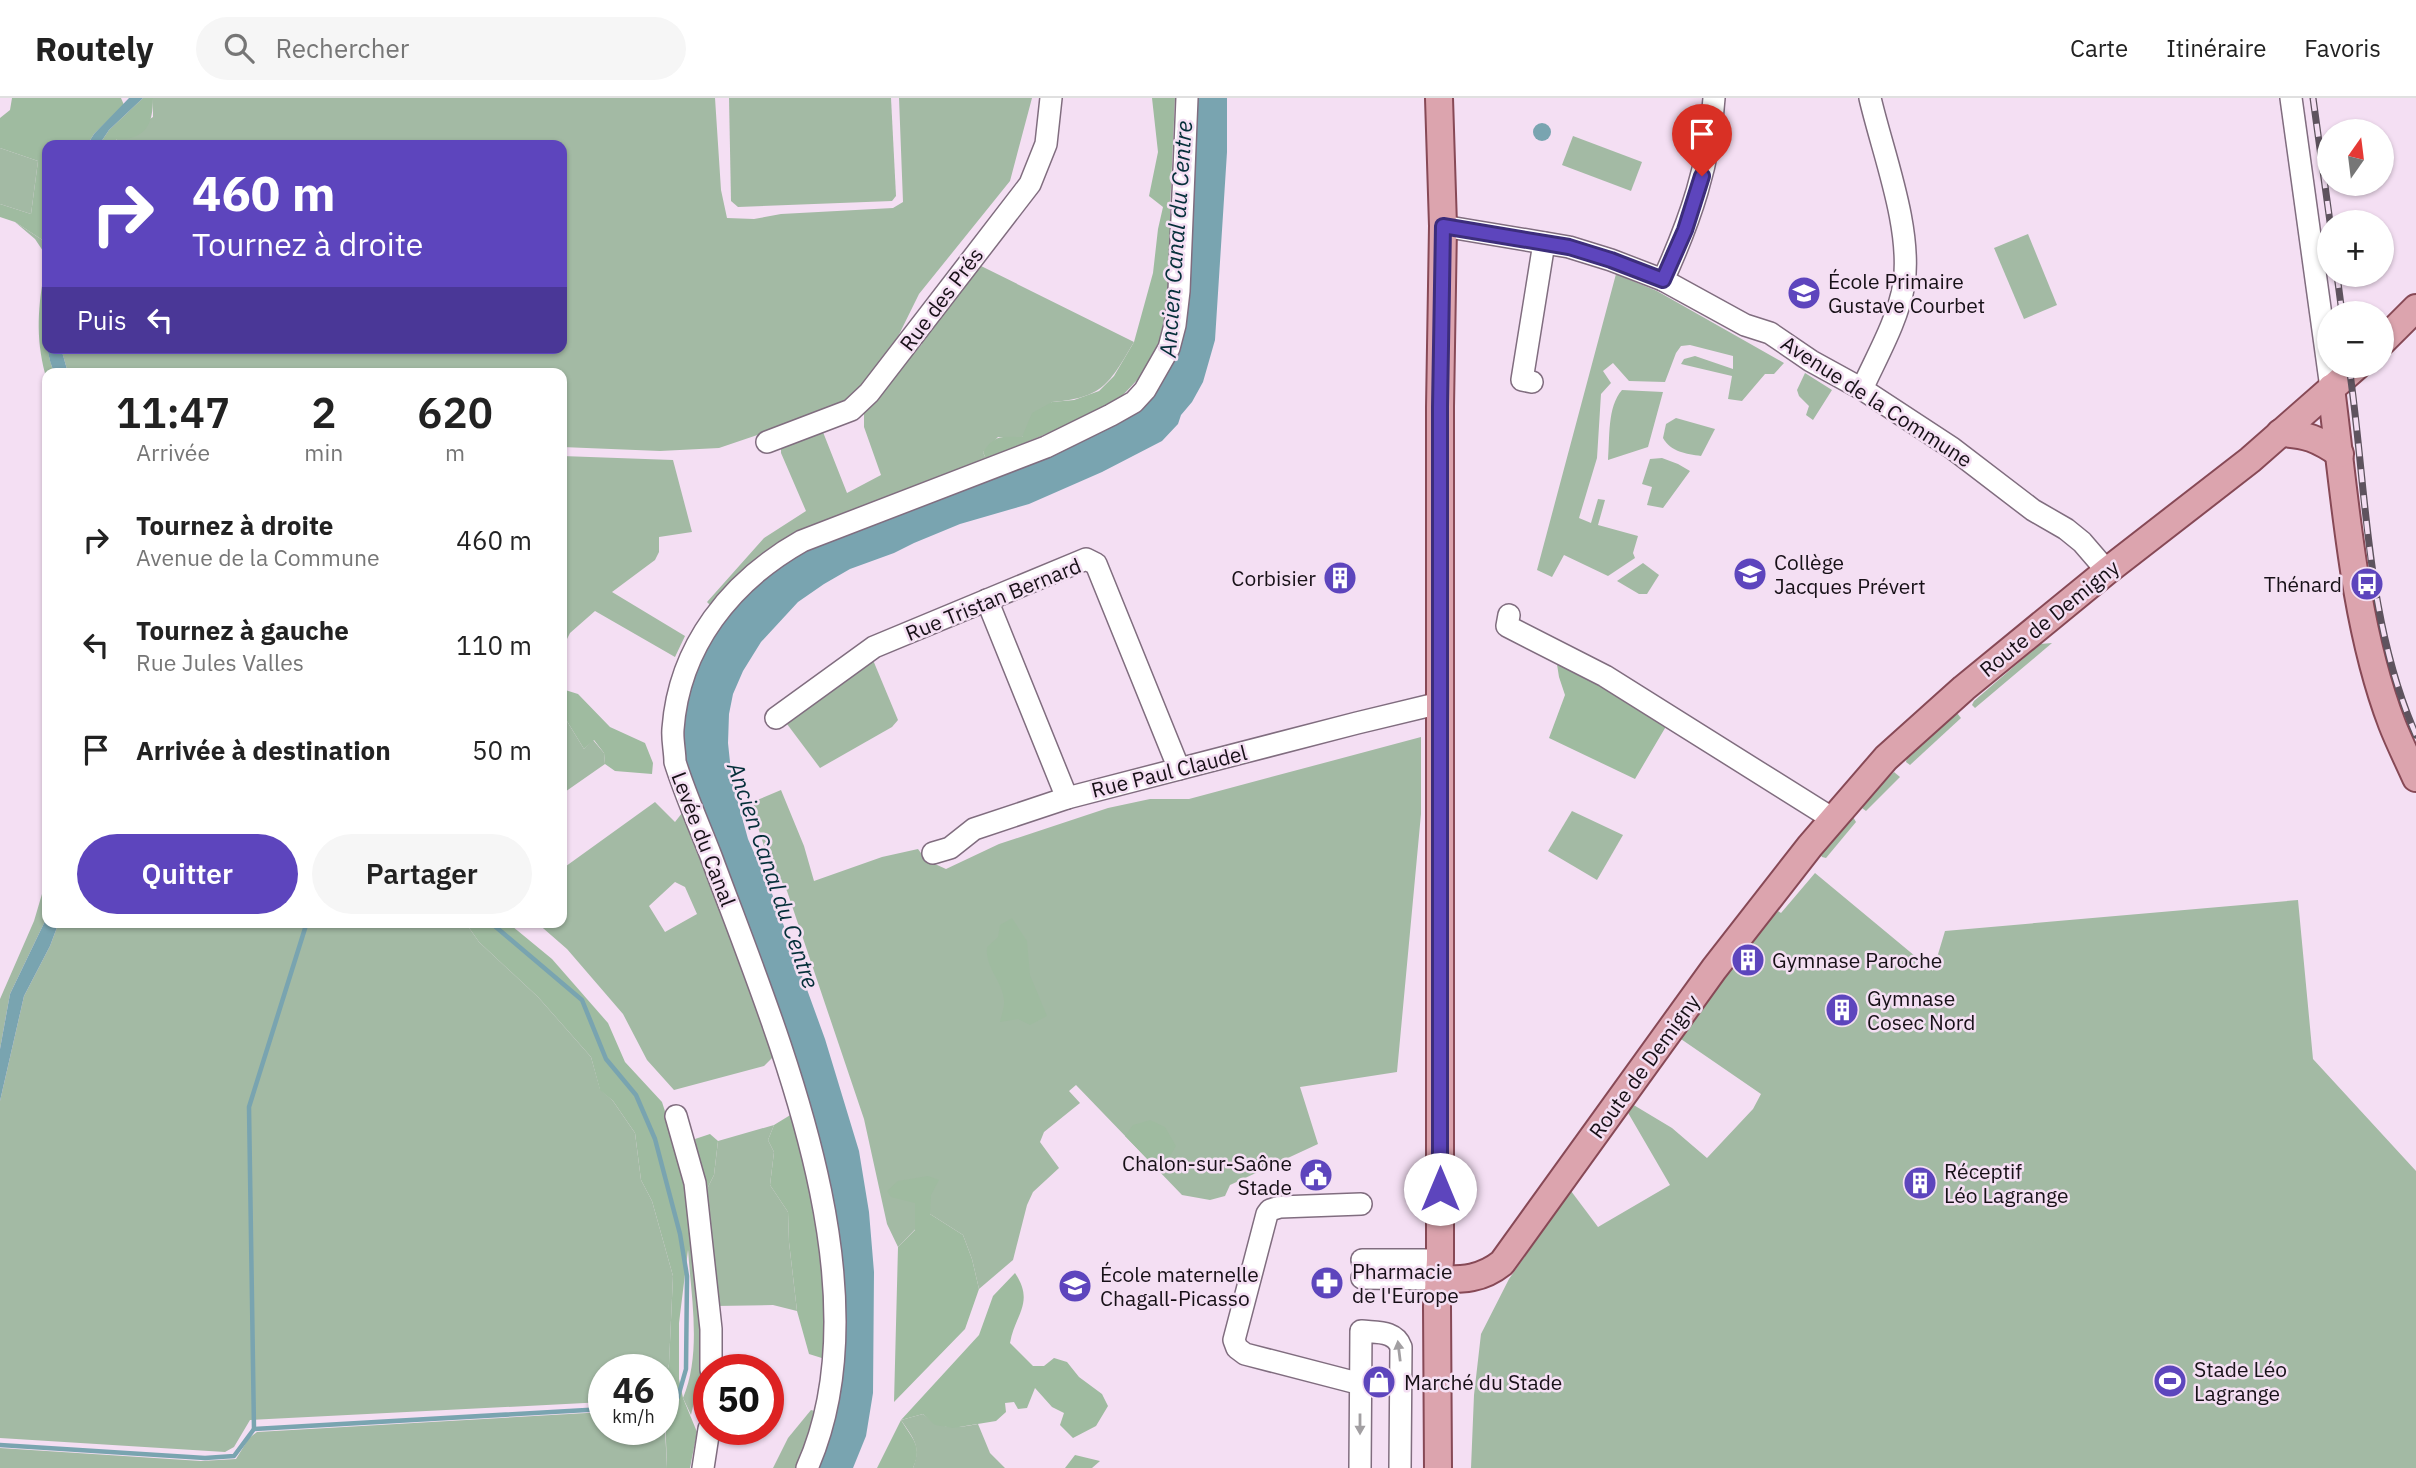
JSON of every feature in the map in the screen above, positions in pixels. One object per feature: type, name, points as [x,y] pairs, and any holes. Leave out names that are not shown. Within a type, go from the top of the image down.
[{"type":"main road","points":[[1438,1468],[1440,407],[1443,226],[1439,98]]},
{"type":"main road","points":[[2394,329],[2416,308]]},
{"type":"main road","name":"Route de Demigny","points":[[1439,1270],[1478,1277],[1502,1264],[1714,969],[1833,819],[1896,749],[1964,688],[2107,571],[2250,460],[2342,378]]},
{"type":"main road","points":[[2331,387],[2358,589],[2373,661],[2392,723],[2416,778]]},
{"type":"main road","points":[[2280,433],[2302,434],[2321,441],[2340,454]]},
{"type":"street","name":"Rue des Prés","points":[[767,442],[850,410],[869,393],[1030,184],[1046,144],[1051,98]]},
{"type":"street","name":"Levée du Canal","points":[[807,1468],[822,1430],[830,1388],[835,1316],[829,1240],[808,1133],[759,986],[675,762],[673,730],[688,659],[720,607],[761,567],[782,552],[802,541],[1046,447],[1134,402],[1145,390],[1169,348],[1175,325],[1179,290],[1187,98]]},
{"type":"street","points":[[1663,280],[1697,195],[1711,134],[1714,98]]},
{"type":"street","points":[[1862,389],[1898,306],[1905,264],[1900,214],[1871,98]]},
{"type":"street","points":[[2291,98],[2323,301]]},
{"type":"street","name":"Avenue de la Commune","points":[[1443,226],[1544,243],[1611,260],[1663,280],[1745,326],[1781,338],[1811,362],[1862,389],[1952,448],[2034,510],[2066,528],[2107,571]]},
{"type":"street","points":[[1532,382],[1522,380],[1544,243]]},
{"type":"street","points":[[2330,378],[2331,387]]},
{"type":"street","name":"Rue Tristan Bernard","points":[[776,718],[874,647],[1086,559],[1096,564],[1179,769]]},
{"type":"street","points":[[987,600],[1066,798]]},
{"type":"street","points":[[1508,615],[1507,626],[1605,676],[1833,819]]},
{"type":"street","name":"Rue Paul Claudel","points":[[933,853],[950,848],[974,829],[1066,798],[1414,708],[1440,704]]},
{"type":"street","points":[[676,1116],[695,1183],[711,1329],[711,1354]]},
{"type":"street","points":[[1361,1205],[1280,1207],[1270,1210],[1234,1340],[1237,1348],[1245,1354],[1361,1384]]},
{"type":"street","points":[[1362,1269],[1439,1270]]},
{"type":"street","points":[[1360,1468],[1361,1331],[1381,1332],[1398,1340],[1401,1347],[1400,1468]]},
{"type":"street","points":[[703,1468],[707,1445]]},
{"type":"green space","points":[[12,98],[121,98],[124,105],[90,140],[42,140],[42,240],[15,222],[0,217],[0,204],[31,214],[38,161],[0,148],[0,118],[10,110]]},
{"type":"green space","points":[[143,98],[153,98],[149,123],[141,133],[127,139],[102,140],[109,130]]},
{"type":"green space","points":[[153,98],[715,98],[721,190],[727,218],[754,219],[781,214],[893,208],[903,202],[899,98],[1032,98],[1010,181],[919,294],[883,367],[842,406],[719,448],[660,451],[567,447],[567,368],[67,368],[63,354],[567,354],[567,140],[116,140],[153,117]]},
{"type":"green space","points":[[729,98],[891,98],[896,196],[892,201],[738,207],[731,201]]},
{"type":"green space","points":[[1152,98],[1175,98],[1170,209],[1170,294],[1163,345],[1141,376],[1122,396],[1094,414],[986,459],[983,452],[996,439],[1022,437],[1032,413],[1052,402],[1074,400],[1099,391],[1114,376],[1134,342],[1153,273],[1163,207],[1149,196],[1158,152]]},
{"type":"green space","points":[[1573,136],[1642,162],[1631,191],[1562,165]]},
{"type":"green space","points":[[0,148],[38,161],[31,214],[0,204]]},
{"type":"green space","points":[[15,222],[42,240],[42,250],[35,239]]},
{"type":"green space","points":[[2028,234],[2057,305],[2024,319],[1994,248]]},
{"type":"green space","points":[[977,264],[1134,342],[1118,369],[1094,392],[1083,397],[1052,402],[1022,437],[998,437],[983,452],[986,459],[843,515],[711,606],[707,602],[764,538],[806,511],[781,453],[781,442],[821,427],[847,493],[881,475],[864,427],[864,406],[908,349],[915,352],[922,344],[919,338]]},
{"type":"green space","points":[[1616,274],[1657,291],[1784,363],[1774,374],[1765,374],[1742,401],[1728,399],[1732,376],[1681,364],[1684,359],[1695,356],[1733,369],[1733,356],[1690,345],[1681,346],[1676,353],[1665,382],[1629,381],[1613,363],[1603,371],[1611,383],[1601,394],[1597,458],[1579,518],[1591,523],[1598,499],[1605,500],[1598,525],[1638,536],[1633,553],[1635,558],[1608,576],[1564,555],[1552,577],[1537,570]]},
{"type":"green space","points":[[42,288],[42,354],[48,354],[52,368],[44,368],[41,354]]},
{"type":"green space","points":[[1805,373],[1832,390],[1813,420],[1806,415],[1809,406],[1797,390]]},
{"type":"green space","points":[[1622,390],[1663,392],[1648,447],[1608,460],[1612,414]]},
{"type":"green space","points":[[1676,418],[1715,429],[1701,456],[1684,453],[1666,443],[1663,438],[1666,424]]},
{"type":"green space","points":[[567,456],[673,460],[692,532],[659,537],[659,552],[655,560],[612,592],[685,636],[675,657],[595,611],[570,633],[567,639]]},
{"type":"green space","points":[[1662,458],[1690,471],[1663,508],[1647,505],[1652,487],[1642,484],[1650,459]]},
{"type":"green space","points":[[1643,563],[1659,575],[1647,594],[1639,594],[1617,581]]},
{"type":"green space","points":[[2052,643],[1975,708],[1972,705],[2040,644]]},
{"type":"green space","points":[[1556,658],[1668,723],[1635,779],[1549,738],[1565,695]]},
{"type":"green space","points":[[873,660],[898,720],[892,727],[820,768],[787,724]]},
{"type":"green space","points":[[567,691],[578,694],[610,727],[645,743],[653,763],[652,774],[615,771],[605,764],[604,753],[594,740],[584,749],[567,721]]},
{"type":"green space","points":[[1957,713],[1961,718],[1910,765],[1906,762],[1907,757]]},
{"type":"green space","points":[[567,721],[584,749],[593,740],[604,753],[605,764],[567,791]]},
{"type":"green space","points":[[1421,737],[1421,814],[1397,1072],[1300,1087],[1318,1144],[1230,1185],[1225,1196],[1210,1200],[1182,1195],[1076,1085],[1069,1091],[1080,1103],[1044,1132],[1040,1142],[1059,1168],[1033,1192],[1013,1260],[979,1289],[963,1235],[930,1214],[898,1247],[887,1224],[864,1119],[787,891],[767,855],[750,803],[781,790],[804,846],[814,881],[882,857],[918,849],[926,860],[946,869],[999,844],[1108,808],[1150,799],[1189,799]]},
{"type":"green space","points":[[1894,772],[1900,777],[1866,811],[1862,808],[1862,803]]},
{"type":"green space","points":[[655,802],[675,822],[682,813],[775,1055],[764,1066],[674,1090],[647,1060],[623,1014],[567,949],[543,928],[567,928],[567,865]],"holes":[[[675,882],[685,887],[697,914],[665,932],[649,906]]]},
{"type":"green space","points":[[1572,811],[1623,835],[1597,880],[1548,851]]},
{"type":"green space","points":[[1849,817],[1853,817],[1856,822],[1826,858],[1822,857],[1820,854]]},
{"type":"green space","points":[[1815,873],[1933,971],[1945,931],[2298,900],[2313,1059],[2416,1171],[2416,1468],[1471,1468],[1474,1395],[1481,1334],[1509,1279],[1571,1191],[1598,1227],[1670,1185],[1627,1111],[1632,1104],[1672,1128],[1707,1158],[1753,1109],[1761,1094],[1678,1037],[1747,944],[1778,911],[1781,913]]},
{"type":"green space","points":[[42,894],[42,927],[10,994],[0,1049],[0,999],[34,921]]},
{"type":"green space","points":[[1012,918],[1027,941],[1030,975],[1047,1016],[1030,1025],[1018,1019],[1000,1022],[1003,993],[987,954],[987,947],[998,937],[1000,925]]},
{"type":"green space","points":[[57,928],[469,928],[479,942],[538,997],[591,1057],[600,1089],[613,1101],[635,1133],[641,1180],[652,1201],[673,1276],[669,1354],[588,1354],[588,1403],[250,1420],[234,1447],[225,1452],[0,1438],[0,1101],[24,996]]},
{"type":"green space","points":[[469,928],[514,928],[552,959],[608,1023],[625,1062],[662,1102],[688,1183],[696,1261],[688,1250],[679,1323],[679,1354],[669,1354],[673,1276],[652,1201],[641,1180],[635,1133],[613,1101],[600,1090],[591,1057],[538,997],[479,942]]},
{"type":"green space","points":[[792,1114],[804,1158],[817,1226],[826,1303],[825,1359],[809,1354],[797,1311],[788,1212],[770,1185],[774,1152],[768,1140],[774,1125]]},
{"type":"green space","points":[[1150,1120],[1165,1127],[1176,1146],[1169,1158],[1154,1166],[1125,1136],[1133,1125]]},
{"type":"green space","points":[[774,1125],[768,1140],[774,1152],[770,1185],[788,1212],[797,1311],[773,1305],[715,1306],[703,1197],[714,1175],[718,1141]]},
{"type":"green space","points":[[710,1134],[718,1141],[714,1175],[703,1197],[695,1139]]},
{"type":"green space","points":[[928,1176],[939,1180],[931,1195],[930,1214],[963,1235],[979,1289],[965,1329],[894,1402],[898,1247],[915,1230],[915,1203],[891,1197],[887,1191],[898,1181]]},
{"type":"green space","points":[[688,1249],[696,1261],[704,1328],[702,1354],[693,1354],[691,1415],[683,1398],[689,1381],[694,1344]]},
{"type":"green space","points":[[1015,1273],[1021,1283],[1024,1301],[1010,1343],[1033,1366],[1044,1366],[1054,1358],[1067,1362],[1079,1377],[1102,1394],[1108,1406],[1096,1426],[1073,1438],[1060,1425],[1064,1413],[1052,1407],[1035,1388],[1027,1408],[1018,1409],[1014,1402],[1005,1403],[1006,1412],[996,1421],[953,1428],[935,1425],[923,1414],[901,1420],[979,1335],[993,1296]]},
{"type":"green space","points":[[679,1379],[693,1422],[694,1445],[690,1468],[667,1468],[666,1445],[679,1445]]},
{"type":"green space","points":[[811,1410],[818,1412],[796,1468],[773,1468],[788,1438]]},
{"type":"green space","points":[[588,1413],[588,1445],[666,1445],[667,1468],[0,1468],[0,1448],[201,1461],[236,1459],[249,1438],[257,1432]]},
{"type":"green space","points":[[923,1414],[943,1426],[978,1424],[990,1453],[1005,1468],[913,1468],[916,1448],[901,1420]]},
{"type":"green space","points":[[901,1420],[916,1448],[913,1468],[877,1468]]},
{"type":"green space","points":[[1075,1455],[1100,1461],[1092,1468],[1065,1468]]},
{"type":"water","points":[[129,98],[143,98],[109,130],[102,140],[90,140]]},
{"type":"water","points":[[1192,98],[1227,98],[1227,152],[1215,340],[1203,382],[1178,424],[1162,441],[1102,472],[1029,504],[960,524],[850,569],[824,584],[798,602],[761,642],[733,694],[728,743],[732,781],[748,839],[773,896],[825,1039],[859,1151],[869,1212],[874,1272],[873,1393],[866,1436],[853,1468],[814,1468],[837,1263],[688,776],[683,747],[683,718],[694,670],[712,632],[779,560],[941,494],[1160,378]]},
{"type":"water","points":[[1538,123],[1546,123],[1551,132],[1549,139],[1538,141],[1533,136],[1533,128]]},
{"type":"water","points":[[48,354],[63,354],[67,368],[52,368]]},
{"type":"water","points":[[42,927],[57,928],[24,996],[0,1101],[0,1049],[10,994]]},
{"type":"waterway","points":[[254,1429],[249,1107],[305,928]]},
{"type":"waterway","points":[[497,928],[582,1000],[606,1059],[636,1095],[655,1139],[680,1234],[687,1276],[686,1369],[679,1394]]},
{"type":"waterway","points":[[0,1445],[205,1458],[234,1456],[254,1429],[588,1410]]},
{"type":"railway","points":[[2313,98],[2328,210]]},
{"type":"railway","points":[[2339,287],[2340,301]]},
{"type":"railway","points":[[2351,378],[2377,600],[2399,691],[2416,735]]},
{"type":"place","name":"École Primaire Gustave Courbet","points":[[1804,293]]},
{"type":"place","name":"Collège Jacques Prévert","points":[[1750,574]]},
{"type":"place","name":"Corbisier","points":[[1340,578]]},
{"type":"place","name":"Thénard","points":[[2367,584]]},
{"type":"place","name":"Gymnase Paroche","points":[[1748,960]]},
{"type":"place","name":"Gymnase Cosec Nord","points":[[1842,1010]]},
{"type":"place","name":"Chalon-sur-Saône Stade","points":[[1316,1175]]},
{"type":"place","name":"Réceptif Léo Lagrange","points":[[1920,1183]]},
{"type":"place","name":"Pharmacie de l'Europe","points":[[1327,1283]]},
{"type":"place","name":"École maternelle Chagall-Picasso","points":[[1075,1286]]},
{"type":"place","name":"Stade Léo Lagrange","points":[[2170,1381]]},
{"type":"place","name":"Marché du Stade","points":[[1379,1382]]},
{"type":"route","points":[[1440,1189],[1440,407],[1443,226],[1569,247],[1663,280],[1685,230],[1702,176]]},
{"type":"water label","name":"Ancien Canal du Centre","points":[[1175,239]]},
{"type":"water label","name":"Ancien Canal du Centre","points":[[774,875]]}]
